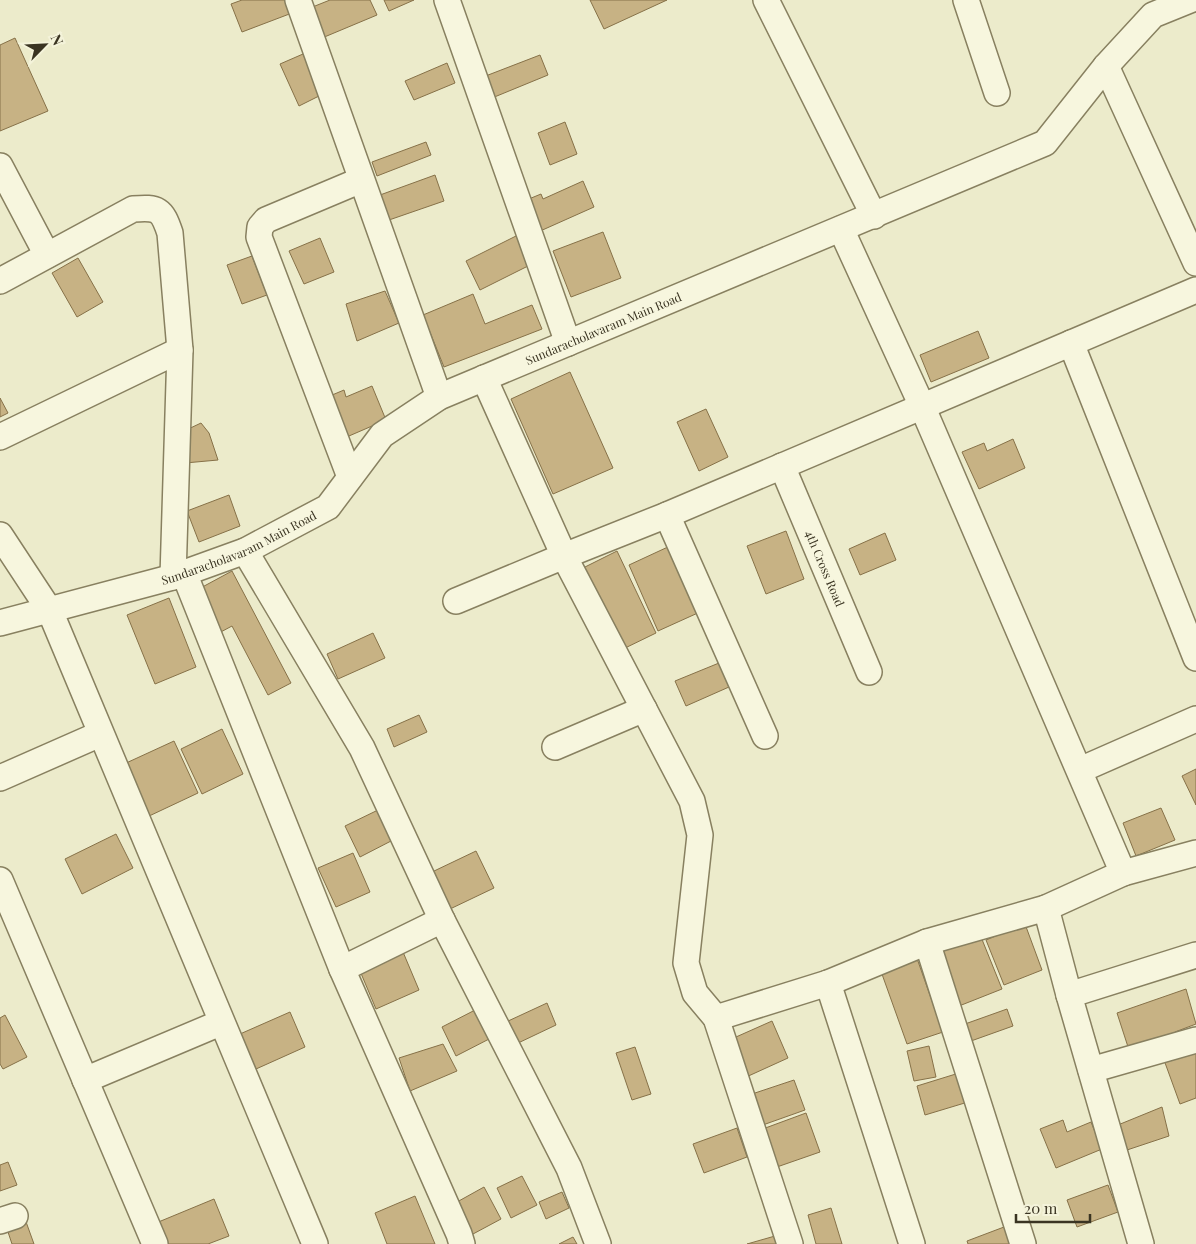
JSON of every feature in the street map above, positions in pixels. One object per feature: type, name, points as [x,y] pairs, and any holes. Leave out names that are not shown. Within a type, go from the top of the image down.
[{"type":"street","points":[[298,0],[439,397]]},
{"type":"street","points":[[447,0],[568,343]]},
{"type":"street","points":[[766,0],[874,216]]},
{"type":"street","points":[[966,0],[997,93]]},
{"type":"street","name":"Sundaracholavaram Main Road","points":[[0,623],[179,575],[245,551],[328,507],[382,435],[439,397],[1045,143],[1106,66],[1153,15],[1190,0]]},
{"type":"street","points":[[1106,66],[1196,263]]},
{"type":"street","points":[[0,166],[47,255]]},
{"type":"street","points":[[350,477],[260,237],[260,227],[266,220],[361,180]]},
{"type":"street","points":[[0,281],[132,209],[153,207],[165,216],[170,234],[180,350],[179,575],[342,969],[462,1244]]},
{"type":"street","points":[[841,228],[922,406],[1123,873]]},
{"type":"street","points":[[456,601],[667,515],[1196,290]]},
{"type":"street","points":[[1070,343],[1196,658]]},
{"type":"street","points":[[0,437],[180,350]]},
{"type":"street","points":[[484,378],[564,556],[692,801],[700,835],[686,963],[695,993],[716,1018],[790,1244]]},
{"type":"street","name":"4th Cross Road","points":[[782,466],[869,672]]},
{"type":"street","points":[[667,515],[765,736]]},
{"type":"street","points":[[0,535],[50,611],[220,1022],[315,1244]]},
{"type":"street","points":[[245,551],[362,748],[442,920],[569,1168],[598,1244]]},
{"type":"street","points":[[555,747],[644,709]]},
{"type":"street","points":[[1080,770],[1196,719]]},
{"type":"street","points":[[0,778],[100,734]]},
{"type":"street","points":[[716,1018],[828,982],[927,942],[1046,908],[1123,873],[1196,852]]},
{"type":"street","points":[[0,880],[154,1244]]},
{"type":"street","points":[[1046,908],[1090,1070],[1141,1244]]},
{"type":"street","points":[[342,969],[442,920]]},
{"type":"street","points":[[927,942],[1023,1244]]},
{"type":"street","points":[[1069,995],[1196,955]]},
{"type":"street","points":[[828,982],[912,1244]]},
{"type":"street","points":[[85,1080],[220,1022]]},
{"type":"street","points":[[1090,1070],[1196,1040]]},
{"type":"building","points":[[242,0],[287,0],[292,13],[242,32],[231,4]]},
{"type":"building","points":[[330,0],[370,0],[377,15],[322,38],[310,8]]},
{"type":"building","points":[[384,0],[414,0],[389,11]]},
{"type":"building","points":[[590,0],[667,0],[604,29]]},
{"type":"building","points":[[15,38],[48,111],[0,131],[0,45]]},
{"type":"building","points":[[303,54],[321,95],[299,106],[280,64]]},
{"type":"building","points":[[540,55],[548,75],[492,98],[483,77]]},
{"type":"building","points":[[447,63],[455,83],[414,100],[405,81]]},
{"type":"building","points":[[565,122],[577,154],[550,165],[538,133]]},
{"type":"building","points":[[426,142],[431,155],[377,176],[372,162]]},
{"type":"building","points":[[435,175],[444,201],[389,220],[380,195]]},
{"type":"building","points":[[583,181],[594,207],[538,232],[524,201],[541,194],[543,199]]},
{"type":"building","points":[[603,232],[621,278],[571,297],[553,251]]},
{"type":"building","points":[[518,235],[532,264],[480,290],[466,261]]},
{"type":"building","points":[[320,238],[334,272],[304,284],[289,251]]},
{"type":"building","points":[[252,256],[267,295],[242,304],[227,265]]},
{"type":"building","points":[[78,258],[103,302],[77,317],[52,273]]},
{"type":"building","points":[[385,291],[399,323],[357,341],[346,304]]},
{"type":"building","points":[[473,294],[485,324],[532,305],[542,329],[444,367],[423,315]]},
{"type":"building","points":[[978,331],[989,358],[931,382],[920,355]]},
{"type":"building","points":[[570,372],[613,468],[553,494],[511,399]]},
{"type":"building","points":[[372,386],[386,420],[342,439],[325,398],[344,390],[346,397]]},
{"type":"building","points":[[0,398],[8,413],[0,417]]},
{"type":"building","points":[[706,409],[728,457],[699,471],[677,422]]},
{"type":"building","points":[[201,423],[209,433],[218,460],[185,463],[182,432]]},
{"type":"building","points":[[1013,439],[1025,468],[979,489],[962,452],[984,443],[987,451]]},
{"type":"building","points":[[229,495],[240,526],[199,542],[187,511]]},
{"type":"building","points":[[786,531],[804,579],[766,594],[747,546]]},
{"type":"building","points":[[885,533],[896,560],[860,575],[849,549]]},
{"type":"building","points":[[670,546],[700,612],[658,631],[629,565]]},
{"type":"building","points":[[617,551],[656,633],[621,650],[581,569]]},
{"type":"building","points":[[232,571],[291,683],[268,695],[232,626],[217,634],[195,591]]},
{"type":"building","points":[[169,598],[196,667],[155,684],[127,615]]},
{"type":"building","points":[[373,633],[385,658],[338,679],[327,654]]},
{"type":"building","points":[[719,663],[729,687],[686,706],[675,681]]},
{"type":"building","points":[[419,715],[427,732],[394,747],[387,729]]},
{"type":"building","points":[[222,729],[243,774],[202,794],[181,749]]},
{"type":"building","points":[[174,741],[198,793],[147,817],[124,764]]},
{"type":"building","points":[[1196,769],[1196,805],[1182,776]]},
{"type":"building","points":[[1161,808],[1175,840],[1136,856],[1123,823]]},
{"type":"building","points":[[378,810],[393,840],[360,857],[345,826]]},
{"type":"building","points":[[116,834],[133,868],[82,894],[65,859]]},
{"type":"building","points":[[476,851],[494,888],[450,909],[432,872]]},
{"type":"building","points":[[353,853],[370,892],[336,907],[318,868]]},
{"type":"building","points":[[1025,924],[1042,970],[1004,985],[986,940]]},
{"type":"building","points":[[979,932],[1002,989],[959,1006],[936,950]]},
{"type":"building","points":[[914,950],[943,1032],[907,1044],[878,963]]},
{"type":"building","points":[[403,952],[419,990],[376,1009],[360,971]]},
{"type":"building","points":[[1186,989],[1196,1024],[1175,1032],[1176,1037],[1130,1053],[1117,1013]]},
{"type":"building","points":[[547,1003],[556,1025],[516,1044],[506,1022]]},
{"type":"building","points":[[479,1008],[493,1037],[456,1056],[442,1027]]},
{"type":"building","points":[[1007,1009],[1013,1026],[971,1041],[965,1024]]},
{"type":"building","points":[[290,1012],[305,1047],[256,1069],[240,1034]]},
{"type":"building","points":[[5,1015],[27,1057],[3,1069],[0,1064],[0,1018]]},
{"type":"building","points":[[772,1021],[788,1058],[744,1078],[727,1041]]},
{"type":"building","points":[[443,1044],[457,1071],[410,1091],[399,1058]]},
{"type":"building","points":[[929,1046],[936,1077],[914,1081],[907,1051]]},
{"type":"building","points":[[635,1047],[651,1094],[632,1100],[616,1053]]},
{"type":"building","points":[[1196,1048],[1196,1098],[1180,1104],[1164,1060]]},
{"type":"building","points":[[959,1073],[968,1102],[925,1115],[917,1086]]},
{"type":"building","points":[[794,1080],[805,1110],[760,1126],[749,1095]]},
{"type":"building","points":[[1162,1107],[1169,1136],[1121,1152],[1113,1127]]},
{"type":"building","points":[[806,1113],[820,1152],[774,1168],[760,1130]]},
{"type":"building","points":[[1063,1120],[1067,1132],[1091,1122],[1102,1149],[1056,1168],[1040,1129]]},
{"type":"building","points":[[737,1128],[747,1157],[704,1173],[693,1144]]},
{"type":"building","points":[[8,1162],[17,1185],[0,1191],[0,1165]]},
{"type":"building","points":[[522,1176],[537,1205],[511,1218],[497,1188]]},
{"type":"building","points":[[1108,1185],[1118,1212],[1077,1227],[1067,1200]]},
{"type":"building","points":[[484,1187],[501,1219],[473,1234],[457,1202]]},
{"type":"building","points":[[562,1192],[569,1208],[546,1219],[539,1202]]},
{"type":"building","points":[[415,1196],[435,1244],[387,1244],[375,1213]]},
{"type":"building","points":[[214,1199],[229,1236],[208,1244],[165,1244],[156,1223]]},
{"type":"building","points":[[831,1208],[842,1244],[816,1244],[808,1215]]},
{"type":"building","points":[[25,1219],[34,1244],[12,1244],[6,1226]]},
{"type":"building","points":[[1004,1227],[1010,1244],[968,1244],[967,1241]]},
{"type":"building","points":[[775,1236],[777,1244],[747,1244]]},
{"type":"building","points":[[573,1237],[577,1244],[559,1244]]}]
